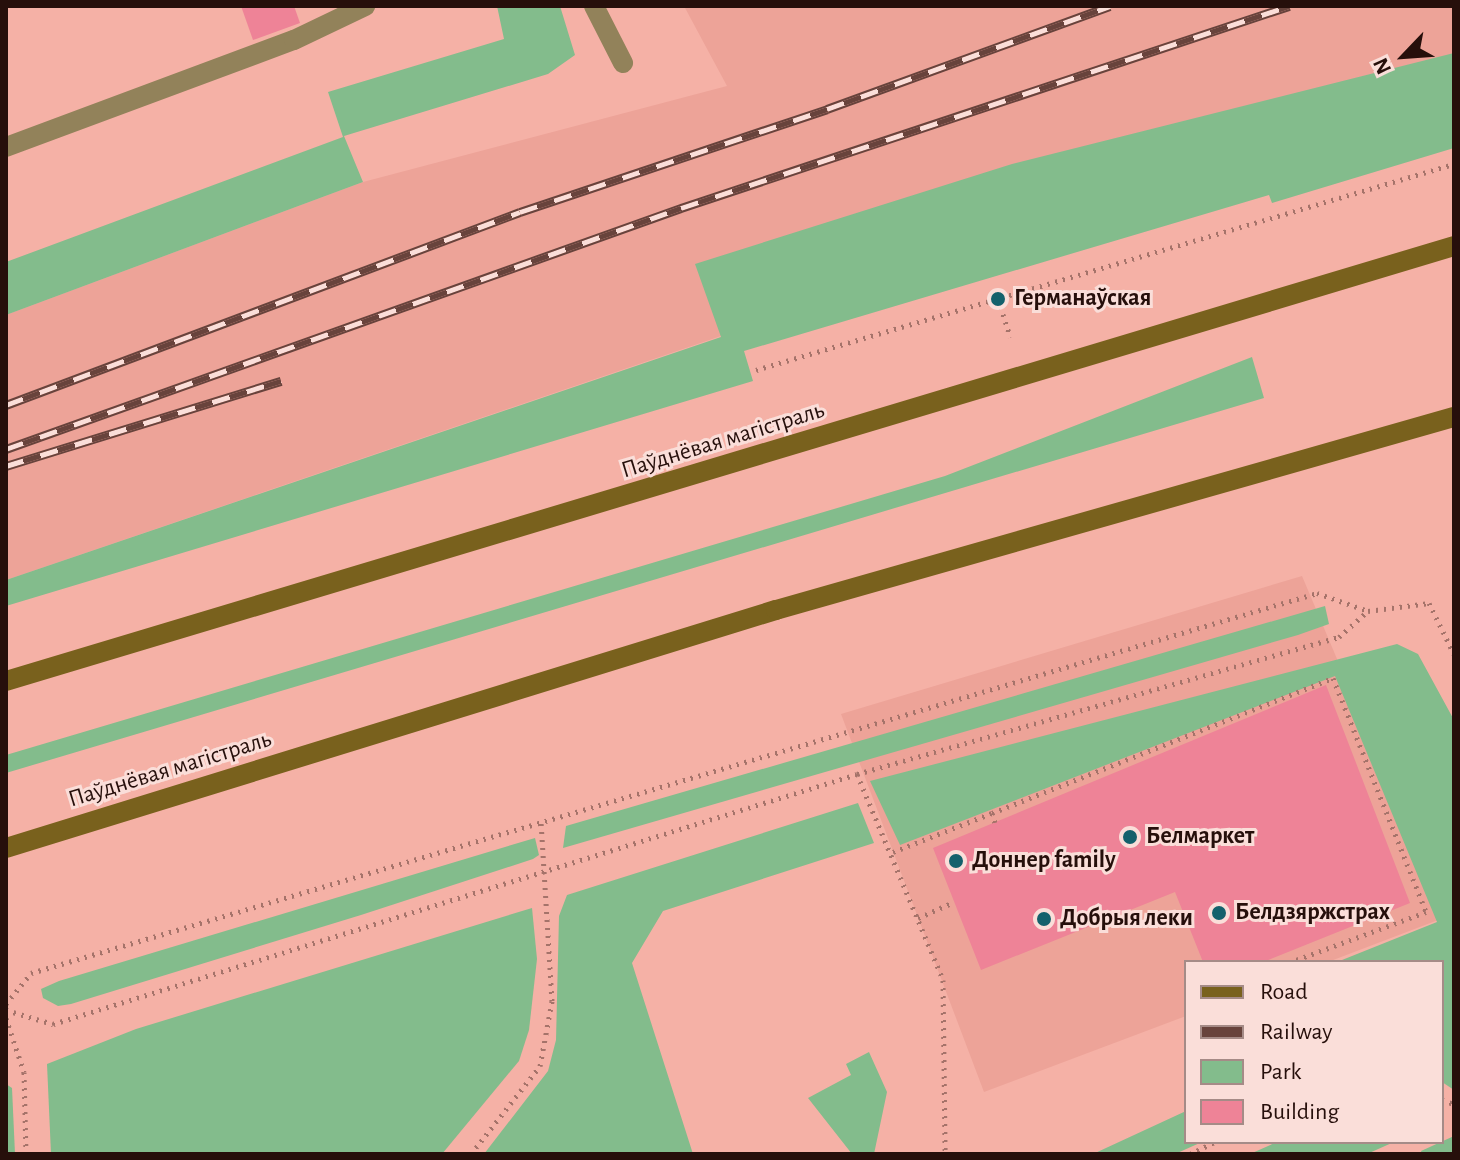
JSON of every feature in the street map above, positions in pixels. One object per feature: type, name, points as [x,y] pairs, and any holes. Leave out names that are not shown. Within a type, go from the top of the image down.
[{"type":"main road","name":"Паўднёвая магістраль","points":[[6,681],[1454,246]]},
{"type":"main road","name":"Паўднёвая магістраль","points":[[6,848],[776,610],[1454,417]]},
{"type":"street","points":[[6,147],[294,40],[365,6]]},
{"type":"street","points":[[597,7],[623,63]]},
{"type":"path","points":[[756,370],[1454,164]]},
{"type":"path","points":[[1368,611],[1339,637],[857,774],[53,1024],[6,1007],[31,973],[1317,593],[1368,611],[1429,603],[1454,654]]},
{"type":"path","points":[[893,852],[1333,678],[1426,912],[1296,960]]},
{"type":"path","points":[[857,774],[893,852],[943,980],[945,1154]]},
{"type":"path","points":[[992,813],[995,823]]},
{"type":"path","points":[[471,1154],[540,1066],[552,1001],[547,870],[541,822]]},
{"type":"path","points":[[918,918],[954,902]]},
{"type":"path","points":[[6,1018],[24,1072],[26,1154]]},
{"type":"path","points":[[1190,1154],[1211,1144]]},
{"type":"shaded area","points":[[684,6],[1454,6],[1454,124],[721,336],[6,580],[6,315],[363,182],[727,86]]},
{"type":"shaded area","points":[[1302,576],[1446,917],[1333,960],[1184,960],[1184,1017],[984,1092],[841,714]]},
{"type":"green space","points":[[497,6],[560,6],[575,55],[548,74],[344,136],[363,182],[6,315],[6,262],[343,137],[328,92],[504,39]]},
{"type":"green space","points":[[1454,53],[1454,148],[1272,203],[1269,195],[744,351],[753,381],[6,606],[6,580],[721,337],[695,264],[1012,164]]},
{"type":"green space","points":[[1252,357],[1264,398],[6,773],[6,755],[945,476]]},
{"type":"green space","points":[[1325,606],[1329,624],[1298,635],[563,848],[566,826]]},
{"type":"green space","points":[[1397,644],[1418,654],[1454,720],[1454,1090],[1444,1083],[1444,960],[1342,960],[1437,922],[1335,676],[900,845],[870,781]]},
{"type":"green space","points":[[858,803],[874,843],[663,911],[632,963],[693,1154],[484,1154],[548,1071],[556,1040],[559,916],[567,895]]},
{"type":"green space","points":[[535,838],[539,855],[533,859],[361,915],[71,1004],[58,1006],[43,998],[41,989],[59,981]]},
{"type":"green space","points":[[532,908],[537,959],[529,1030],[519,1061],[442,1154],[51,1154],[47,1064],[136,1029]]},
{"type":"green space","points":[[869,1052],[887,1092],[874,1154],[852,1154],[808,1098],[851,1075],[846,1064]]},
{"type":"green space","points":[[6,1084],[12,1088],[15,1154],[6,1154]]},
{"type":"green space","points":[[1184,1112],[1184,1144],[1198,1144],[1175,1154],[1093,1154]]},
{"type":"green space","points":[[1454,1136],[1454,1154],[1422,1154],[1421,1151],[1444,1144],[1444,1141]]},
{"type":"green space","points":[[1272,1144],[1390,1144],[1367,1154],[1250,1154]]},
{"type":"building","points":[[241,6],[294,6],[300,23],[253,40]]},
{"type":"building","points":[[1326,685],[1410,903],[1268,960],[1202,960],[1175,892],[981,970],[933,848]]},
{"type":"railway","points":[[6,405],[520,212],[827,109],[1110,6]]},
{"type":"railway","points":[[6,449],[681,208],[1289,6]]},
{"type":"railway","points":[[6,466],[281,381]]},
{"type":"place","name":"Германаўская","points":[[998,299]]},
{"type":"place","name":"Белмаркет","points":[[1130,837]]},
{"type":"place","name":"Доннер family","points":[[956,861]]},
{"type":"place","name":"Белдзяржстрах","points":[[1219,913]]},
{"type":"place","name":"Добрыя леки","points":[[1044,919]]}]
